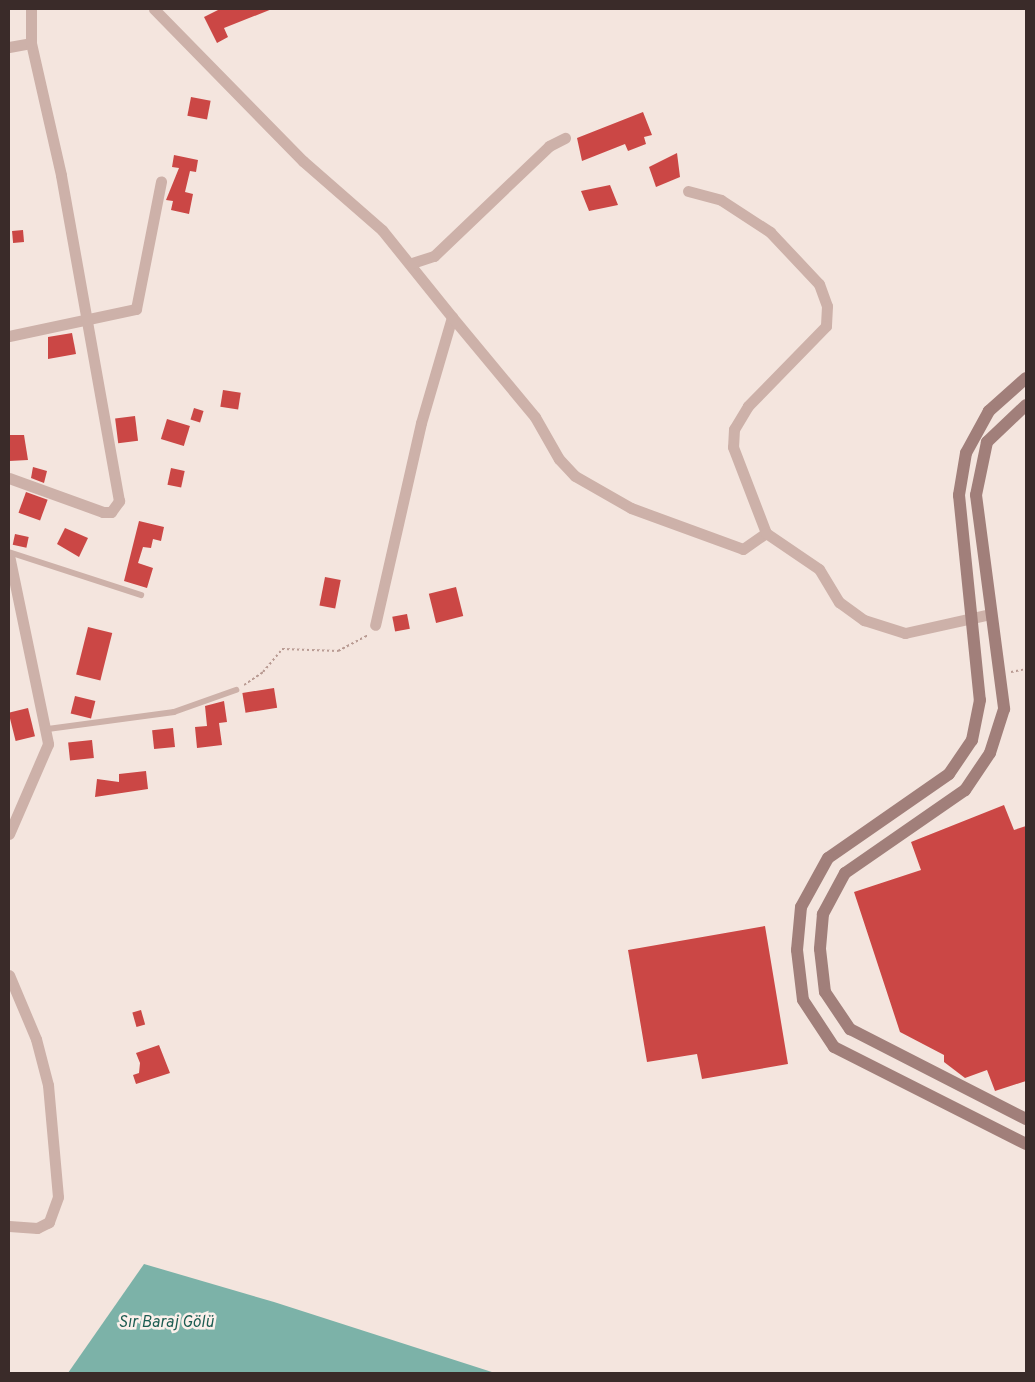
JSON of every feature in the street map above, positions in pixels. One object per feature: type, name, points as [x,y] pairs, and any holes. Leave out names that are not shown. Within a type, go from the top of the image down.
[{"type":"street","points":[[9,478],[103,512],[118,506],[88,321],[31,43],[31,9]]},
{"type":"street","points":[[154,9],[412,263],[452,318],[535,417],[559,459],[575,476],[631,508],[743,549],[766,533]]},
{"type":"street","points":[[9,47],[31,43]]},
{"type":"street","points":[[412,263],[434,256],[549,146],[565,138]]},
{"type":"street","points":[[9,336],[88,321],[136,309],[161,181]]},
{"type":"street","points":[[688,191],[721,200],[770,232],[819,284],[827,306],[826,326],[748,406],[734,429],[733,447],[766,533],[819,569],[839,602],[864,620],[905,634],[991,614]]},
{"type":"street","points":[[376,625],[421,423],[452,318]]},
{"type":"street","points":[[1026,378],[989,411],[966,453],[959,495],[980,700],[972,740],[948,774],[828,858],[801,907],[797,950],[803,1000],[834,1047],[1026,1144]]},
{"type":"street","points":[[1026,406],[987,442],[976,495],[1004,709],[990,754],[965,790],[845,874],[823,914],[820,949],[825,992],[850,1030],[1026,1118]]},
{"type":"street","points":[[9,554],[48,729],[48,744],[9,834]]},
{"type":"street","points":[[9,975],[36,1039],[48,1085],[58,1197],[49,1222],[37,1228],[9,1226]]},
{"type":"lane","points":[[9,554],[141,595]]},
{"type":"lane","points":[[48,729],[174,712],[236,690]]},
{"type":"path","points":[[236,690],[256,678],[282,649],[338,651],[362,640],[376,625]]},
{"type":"water","name":"Sır Baraj Gölü","points":[[144,1264],[274,1302],[495,1373],[68,1373]]},
{"type":"building","points":[[220,9],[272,9],[224,28],[228,37],[217,43],[204,17]]},
{"type":"building","points":[[191,97],[211,101],[207,119],[187,116]]},
{"type":"building","points":[[643,112],[652,135],[644,137],[646,144],[628,151],[625,144],[582,161],[577,138]]},
{"type":"building","points":[[677,153],[680,177],[656,187],[649,167]]},
{"type":"building","points":[[174,155],[198,160],[196,172],[190,171],[185,192],[193,194],[189,214],[171,210],[173,201],[166,200],[179,168],[172,167]]},
{"type":"building","points":[[610,185],[618,205],[589,211],[581,191]]},
{"type":"building","points":[[23,230],[24,242],[13,243],[12,231]]},
{"type":"building","points":[[72,333],[76,354],[48,359],[48,337]]},
{"type":"building","points":[[223,390],[241,393],[238,410],[220,407]]},
{"type":"building","points":[[194,408],[204,411],[200,422],[190,419]]},
{"type":"building","points":[[135,416],[138,441],[118,443],[115,418]]},
{"type":"building","points":[[167,419],[190,426],[184,446],[161,439]]},
{"type":"building","points":[[9,435],[24,435],[28,460],[9,461]]},
{"type":"building","points":[[33,467],[47,471],[44,483],[31,478]]},
{"type":"building","points":[[171,468],[185,471],[181,488],[167,485]]},
{"type":"building","points":[[26,492],[48,500],[40,521],[18,513]]},
{"type":"building","points":[[139,521],[164,527],[161,541],[153,539],[151,548],[143,547],[138,563],[153,568],[147,588],[124,581]]},
{"type":"building","points":[[65,528],[88,538],[79,557],[57,544]]},
{"type":"building","points":[[15,534],[29,537],[26,548],[13,545]]},
{"type":"building","points":[[325,577],[341,580],[335,609],[319,605]]},
{"type":"building","points":[[456,587],[463,616],[436,623],[429,594]]},
{"type":"building","points":[[407,614],[410,629],[395,632],[392,617]]},
{"type":"building","points":[[88,627],[112,633],[100,681],[76,675]]},
{"type":"building","points":[[274,688],[277,708],[246,713],[242,693]]},
{"type":"building","points":[[75,696],[95,701],[91,719],[71,713]]},
{"type":"building","points":[[224,701],[227,722],[219,723],[222,745],[197,748],[195,727],[207,726],[205,706]]},
{"type":"building","points":[[28,708],[35,736],[16,741],[9,713]]},
{"type":"building","points":[[173,728],[175,747],[154,749],[152,730]]},
{"type":"building","points":[[92,740],[94,758],[70,760],[68,743]]},
{"type":"building","points":[[146,771],[148,789],[95,797],[97,779],[119,782],[119,774]]},
{"type":"building","points":[[1004,805],[1014,830],[1026,826],[1026,1081],[995,1091],[987,1070],[965,1078],[944,1062],[944,1055],[900,1032],[854,892],[921,870],[911,842]]},
{"type":"building","points":[[765,926],[788,1064],[702,1079],[697,1054],[647,1062],[628,950]]},
{"type":"building","points":[[141,1010],[145,1024],[136,1027],[132,1012]]},
{"type":"building","points":[[159,1045],[170,1073],[136,1084],[133,1075],[139,1073],[140,1063],[136,1053]]}]
